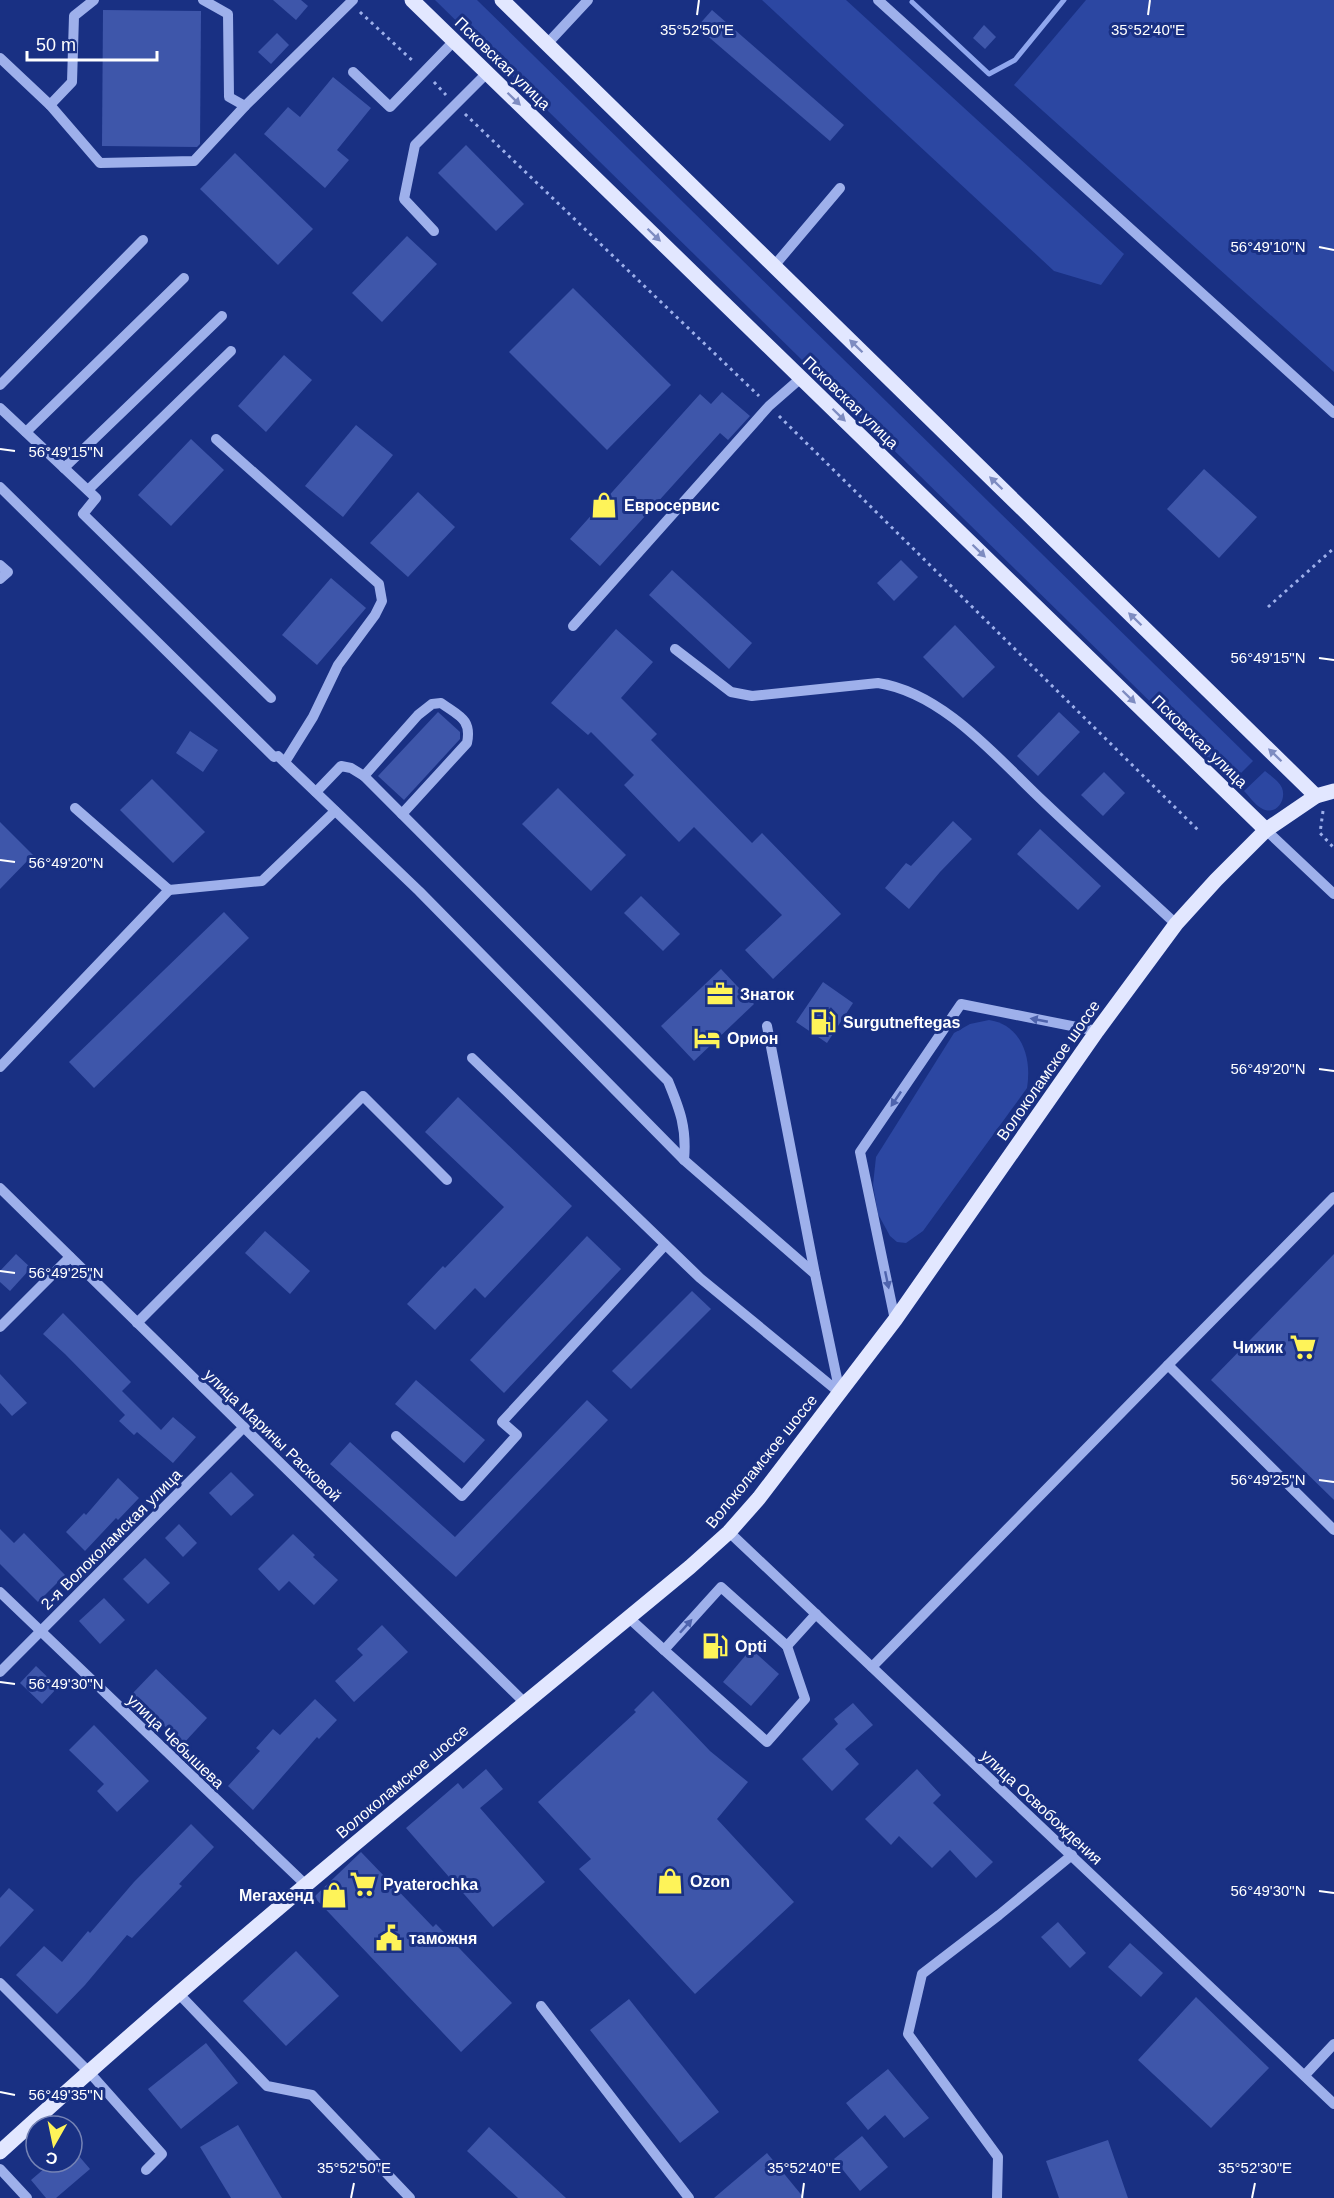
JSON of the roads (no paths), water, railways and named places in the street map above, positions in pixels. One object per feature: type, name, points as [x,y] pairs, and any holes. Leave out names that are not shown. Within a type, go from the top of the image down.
[{"type":"main road","name":"Псковская улица","points":[[412,0],[1266,830]]},
{"type":"main road","points":[[502,0],[1316,796]]},
{"type":"main road","name":"Волоколамское шоссе","points":[[0,2152],[178,1994],[306,1885],[629,1618],[729,1532],[759,1498],[895,1320],[1097,1031],[1176,924],[1266,830],[1316,796],[1334,791]]},
{"type":"street","points":[[50,105],[72,82],[74,16],[94,0]]},
{"type":"street","points":[[202,0],[228,15],[229,97],[245,106]]},
{"type":"street","points":[[0,58],[50,105],[100,163],[194,161],[245,106],[352,0]]},
{"type":"street","points":[[547,44],[588,0]]},
{"type":"street","points":[[886,3],[1334,413]]},
{"type":"street","points":[[353,72],[390,107],[454,41]]},
{"type":"street","points":[[434,231],[404,199],[415,145],[487,73]]},
{"type":"street","points":[[774,266],[840,188]]},
{"type":"street","points":[[0,385],[143,240]]},
{"type":"street","points":[[26,432],[184,278]]},
{"type":"street","points":[[64,468],[222,316]]},
{"type":"street","points":[[88,490],[231,351]]},
{"type":"street","points":[[573,626],[769,406],[801,378]]},
{"type":"street","points":[[0,408],[96,498],[83,514],[271,698]]},
{"type":"street","points":[[216,440],[379,584],[382,601],[375,615],[338,665],[313,717],[285,762]]},
{"type":"street","points":[[0,487],[274,757],[278,756],[285,762],[419,891],[684,1160],[815,1274]]},
{"type":"street","points":[[0,565],[8,572],[0,579]]},
{"type":"street","points":[[675,649],[731,692],[753,696],[879,683],[914,693],[956,720],[998,757],[1176,924]]},
{"type":"street","points":[[364,776],[418,715],[432,704],[441,703],[467,722],[470,733],[468,743],[402,814]]},
{"type":"street","points":[[316,792],[341,766],[351,768],[364,776],[668,1081],[682,1114],[686,1138],[684,1160]]},
{"type":"street","points":[[75,808],[169,890]]},
{"type":"street","points":[[0,1067],[169,890],[262,881],[335,811]]},
{"type":"street","points":[[1266,830],[1334,894]]},
{"type":"street","points":[[895,1320],[860,1152],[961,1004],[1097,1031]]},
{"type":"street","points":[[767,1026],[840,1393]]},
{"type":"street","points":[[472,1058],[700,1278],[840,1393]]},
{"type":"street","points":[[137,1323],[363,1096],[447,1180]]},
{"type":"street","name":"улица Марины Расковой","points":[[0,1188],[525,1703]]},
{"type":"street","points":[[872,1667],[1334,1197]]},
{"type":"street","points":[[396,1436],[462,1496],[518,1436],[502,1422],[665,1245]]},
{"type":"street","points":[[0,1327],[70,1257]]},
{"type":"street","points":[[1168,1365],[1334,1530]]},
{"type":"street","name":"2-я Волоколамская улица","points":[[0,1672],[244,1427]]},
{"type":"street","name":"улица Освобождения","points":[[729,1532],[1334,2104]]},
{"type":"street","points":[[629,1618],[664,1650],[767,1742],[805,1699],[787,1646],[721,1587],[664,1650]]},
{"type":"street","name":"улица Чебышева","points":[[0,1592],[306,1885]]},
{"type":"street","points":[[787,1646],[816,1614]]},
{"type":"street","points":[[997,2198],[998,2157],[908,2034],[922,1974],[999,1915],[1071,1855]]},
{"type":"street","points":[[0,1983],[89,2072],[162,2154],[146,2170]]},
{"type":"street","points":[[178,1994],[267,2086],[312,2095],[410,2198]]},
{"type":"street","points":[[541,2006],[688,2198]]},
{"type":"street","points":[[1305,2075],[1334,2044]]},
{"type":"street","points":[[0,2169],[27,2198]]},
{"type":"waterway","points":[[912,2],[989,74],[1015,60],[1064,0]]},
{"type":"place","name":"Евросервис","points":[[604,505]]},
{"type":"place","name":"Знаток","points":[[720,994]]},
{"type":"place","name":"Surgutneftegas","points":[[823,1022]]},
{"type":"place","name":"Орион","points":[[707,1038]]},
{"type":"place","name":"Чижик","points":[[1303,1347]]},
{"type":"place","name":"Opti","points":[[715,1646]]},
{"type":"place","name":"Ozon","points":[[670,1881]]},
{"type":"place","name":"Pyaterochka","points":[[363,1884]]},
{"type":"place","name":"Мегахенд","points":[[334,1895]]},
{"type":"place","name":"таможня","points":[[389,1938]]}]
